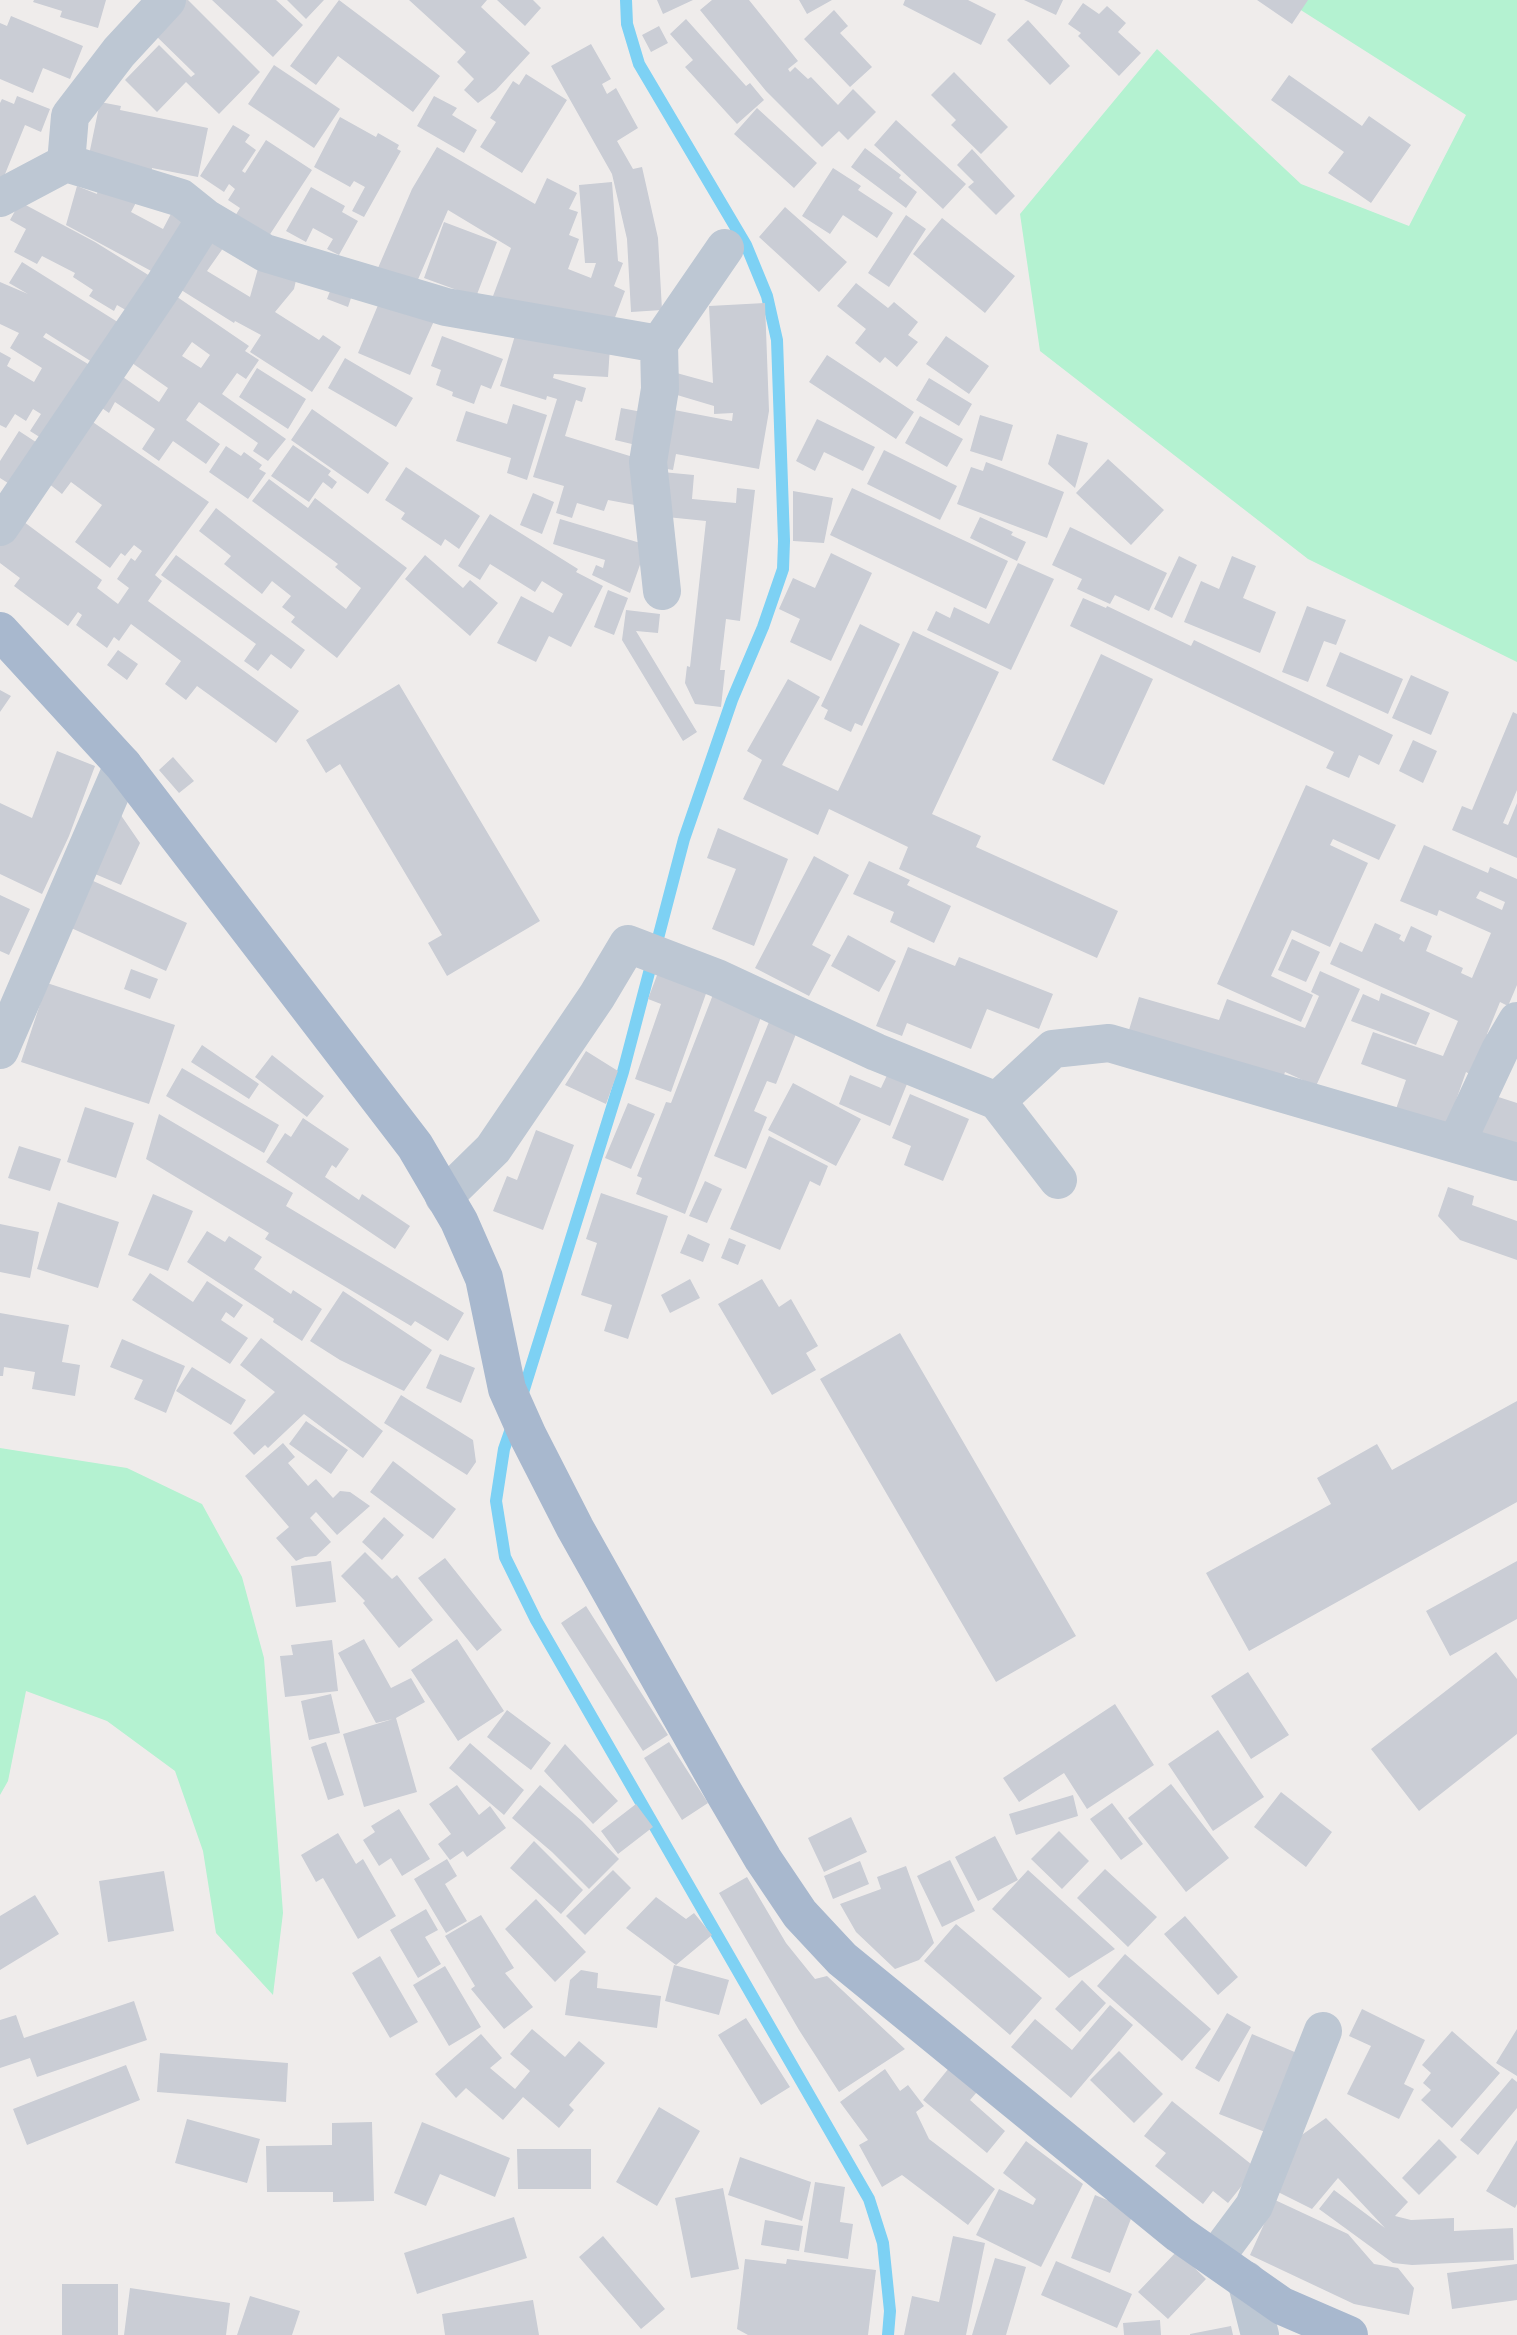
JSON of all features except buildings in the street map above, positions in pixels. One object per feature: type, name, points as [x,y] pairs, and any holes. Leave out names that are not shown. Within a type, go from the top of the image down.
[{"type":"main road","points":[[0,631],[123,765],[415,1146],[459,1221],[484,1278],[507,1389],[528,1436],[575,1528],[723,1791],[763,1859],[800,1914],[842,1959],[1179,2234],[1216,2257],[1282,2306],[1349,2335]]},
{"type":"street","points":[[66,163],[70,116],[119,52],[167,0]]},
{"type":"street","points":[[0,198],[66,163],[181,198],[206,218],[265,253],[446,307],[659,344]]},
{"type":"street","points":[[0,527],[162,288],[206,218]]},
{"type":"street","points":[[662,591],[648,461],[660,389],[659,344],[725,248]]},
{"type":"street","points":[[0,1050],[123,765]]},
{"type":"street","points":[[444,1197],[493,1149],[597,996],[628,944],[717,978],[876,1052],[997,1101],[1058,1180]]},
{"type":"street","points":[[1455,1144],[1500,1050],[1517,1021]]},
{"type":"street","points":[[997,1101],[1053,1049],[1108,1043],[1517,1162]]},
{"type":"street","points":[[1216,2257],[1254,2206],[1323,2031]]},
{"type":"street","points":[[1246,2280],[1260,2335]]},
{"type":"green space","points":[[1285,0],[1517,0],[1517,662],[1308,559],[1040,351],[1020,214],[1157,49],[1301,184],[1409,226],[1466,115]]},
{"type":"green space","points":[[0,1448],[127,1468],[202,1504],[242,1577],[264,1658],[283,1913],[273,1995],[216,1933],[203,1851],[175,1771],[107,1721],[26,1691],[8,1781],[0,1795]]},
{"type":"waterway","points":[[521,1399],[623,1072],[684,839],[732,700],[763,627],[783,569],[777,340],[767,296],[746,245],[639,64],[627,24],[626,0]]},
{"type":"waterway","points":[[513,1423],[504,1449],[496,1501],[505,1557],[536,1620],[869,2199],[883,2243],[890,2311],[888,2335]]}]
